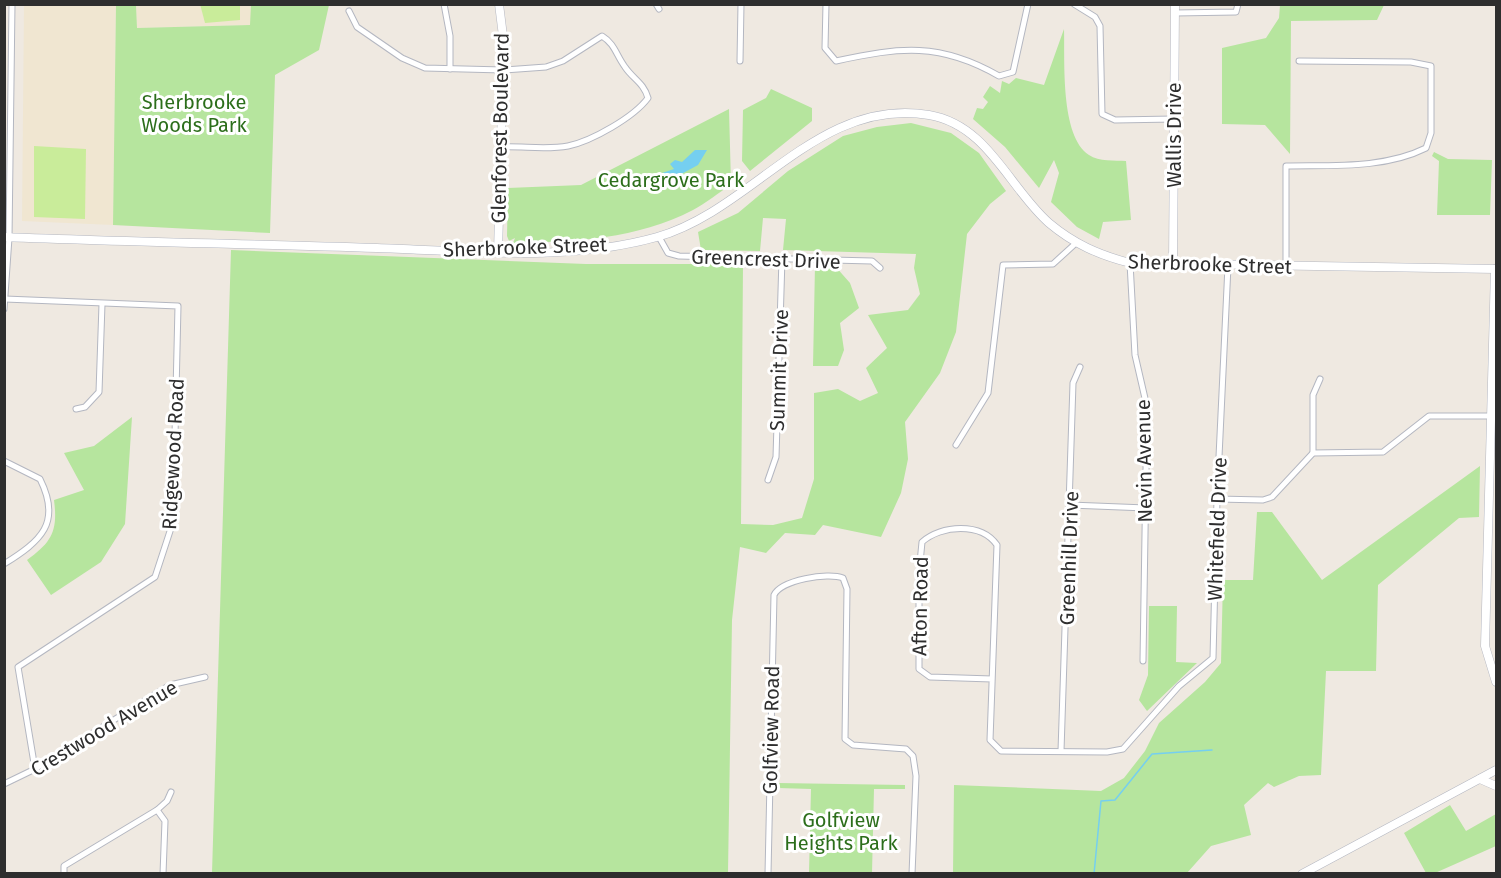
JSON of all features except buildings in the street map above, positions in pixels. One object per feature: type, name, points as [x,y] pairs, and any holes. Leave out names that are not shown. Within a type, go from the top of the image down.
[{"type":"main road","name":"Glenforest Boulevard","points":[[498,252],[503,70],[503,36],[499,4]]},
{"type":"main road","name":"Wallis Drive","points":[[1173,266],[1175,9]]},
{"type":"main road","name":"Sherbrooke Street","points":[[7,238],[498,252],[582,250],[659,237],[732,199],[827,133],[861,121],[897,113],[931,115],[962,128],[987,149],[1047,221],[1076,243],[1096,254],[1130,263],[1173,266],[1496,269]]},
{"type":"main road","points":[[1496,269],[1485,646],[1497,682]]},
{"type":"main road","points":[[1302,873],[1497,770]]},
{"type":"main road","points":[[1480,779],[1497,786]]},
{"type":"street","points":[[4,309],[12,4]]},
{"type":"street","points":[[444,4],[450,36],[450,69]]},
{"type":"street","points":[[740,61],[741,4]]},
{"type":"street","points":[[826,4],[825,48],[836,61],[890,51],[932,50],[975,63],[999,76],[1013,72],[1028,4]]},
{"type":"street","points":[[1175,9],[1236,12],[1238,4]]},
{"type":"street","points":[[1074,5],[1095,17],[1101,26],[1102,114],[1115,120],[1174,119]]},
{"type":"street","points":[[349,11],[357,27],[414,65],[450,69],[546,68],[563,61],[602,36],[612,43],[626,68],[646,88],[648,98],[640,108],[589,139],[567,146],[501,147]]},
{"type":"street","points":[[1286,267],[1286,166],[1362,164],[1410,155],[1426,148],[1431,133],[1431,66],[1411,62],[1299,61]]},
{"type":"street","name":"Greencrest Drive","points":[[659,237],[668,253],[679,256],[872,261],[880,268]]},
{"type":"street","points":[[956,445],[988,393],[1003,265],[1053,264],[1076,243]]},
{"type":"street","name":"Summit Drive","points":[[768,480],[776,458],[782,258]]},
{"type":"street","name":"Nevin Avenue","points":[[1130,263],[1134,355],[1147,407],[1143,661]]},
{"type":"street","name":"Whitefield Drive","points":[[1118,751],[1123,749],[1179,686],[1213,658],[1217,498],[1228,266]]},
{"type":"street","name":"Ridgewood Road","points":[[5,299],[178,306],[173,522],[155,577],[18,667],[35,769]]},
{"type":"street","points":[[76,410],[85,406],[99,392],[102,304]]},
{"type":"street","name":"Greenhill Drive","points":[[1061,751],[1073,383],[1080,367]]},
{"type":"street","points":[[1217,498],[1263,501],[1272,497],[1313,453],[1313,395],[1320,379]]},
{"type":"street","points":[[1313,453],[1383,452],[1429,416],[1492,416]]},
{"type":"street","points":[[4,461],[39,479],[50,512],[45,530],[35,543],[4,564]]},
{"type":"street","points":[[1070,505],[1146,508]]},
{"type":"street","name":"Afton Road","points":[[992,679],[930,677],[919,669],[922,542],[939,531],[979,531],[991,536],[997,545],[990,740],[1001,751],[1118,751]]},
{"type":"street","name":"Golfview Road","points":[[768,873],[774,595],[779,587],[835,575],[843,578],[847,589],[845,739],[853,745],[906,749],[913,756],[916,776],[912,873]]},
{"type":"street","name":"Crestwood Avenue","points":[[4,784],[35,769],[170,685],[205,677]]},
{"type":"street","points":[[64,873],[64,866],[157,810],[167,801],[171,792]]},
{"type":"street","points":[[157,810],[165,821],[163,873]]},
{"type":"shaded area","points":[[24,5],[116,5],[113,225],[22,221]]},
{"type":"shaded area","points":[[136,5],[251,5],[251,25],[137,28]]},
{"type":"green space","points":[[200,4],[240,5],[240,20],[205,23]]},
{"type":"green space","name":"Sherbrooke Woods Park","points":[[116,5],[136,5],[137,28],[250,25],[251,5],[329,5],[319,50],[275,75],[270,233],[113,225]]},
{"type":"green space","points":[[1280,5],[1384,5],[1377,20],[1291,21],[1290,154],[1265,125],[1222,124],[1222,48],[1266,38],[1279,18]]},
{"type":"green space","points":[[1064,29],[1066,97],[1073,132],[1089,155],[1102,160],[1126,161],[1131,220],[1103,222],[1099,239],[1077,227],[1051,202],[1059,173],[1054,160],[1039,188],[1005,147],[973,119],[977,108],[983,109],[988,102],[983,97],[990,86],[1000,93],[1002,81],[1009,84],[1016,78],[1044,85]]},
{"type":"green space","points":[[771,89],[812,108],[812,121],[750,171],[742,161],[743,110],[766,98]]},
{"type":"green space","name":"Cedargrove Park","points":[[729,109],[731,184],[698,207],[672,220],[628,233],[559,242],[513,243],[515,238],[509,241],[507,236],[508,188],[581,185]]},
{"type":"green space","points":[[911,123],[951,133],[979,153],[1006,191],[990,204],[967,234],[956,332],[940,373],[905,422],[908,459],[901,493],[881,537],[823,525],[815,535],[785,533],[766,553],[740,547],[732,620],[728,873],[212,873],[231,250],[586,264],[743,264],[741,524],[773,525],[802,518],[814,479],[814,393],[838,389],[860,401],[878,393],[866,368],[887,348],[868,315],[908,310],[920,294],[914,268],[916,254],[783,250],[786,219],[763,218],[760,251],[701,250],[698,232],[738,213],[788,171],[843,136],[877,127]]},
{"type":"green space","points":[[34,146],[86,149],[85,219],[34,217]]},
{"type":"green space","points":[[1434,152],[1448,159],[1492,160],[1490,215],[1437,215],[1439,161],[1432,156]]},
{"type":"green space","points":[[815,265],[835,266],[850,283],[859,308],[840,323],[844,350],[838,366],[813,366]]},
{"type":"green space","points":[[132,417],[125,524],[101,562],[51,595],[27,560],[48,541],[51,535],[55,520],[54,500],[84,490],[64,453],[94,446]]},
{"type":"green space","points":[[1480,466],[1479,517],[1459,518],[1378,585],[1376,671],[1326,671],[1321,775],[1299,776],[1274,787],[1268,783],[1244,805],[1251,835],[1211,846],[1187,873],[953,873],[954,785],[1101,791],[1124,778],[1145,751],[1159,723],[1205,682],[1221,663],[1223,580],[1253,580],[1257,512],[1272,512],[1322,580]]},
{"type":"green space","points":[[1149,606],[1177,606],[1176,662],[1197,663],[1147,711],[1139,700],[1148,675]]},
{"type":"green space","name":"Golfview Heights Park","points":[[778,783],[905,785],[905,789],[874,789],[872,873],[809,873],[811,789],[778,788]]},
{"type":"green space","points":[[1450,805],[1466,831],[1496,814],[1496,846],[1435,873],[1426,873],[1404,833]]},
{"type":"water","points":[[695,150],[707,150],[698,165],[661,185],[659,174],[674,169],[670,164],[675,160],[682,162]]},
{"type":"waterway","points":[[1094,874],[1101,801],[1115,800],[1152,754],[1212,750]]}]
